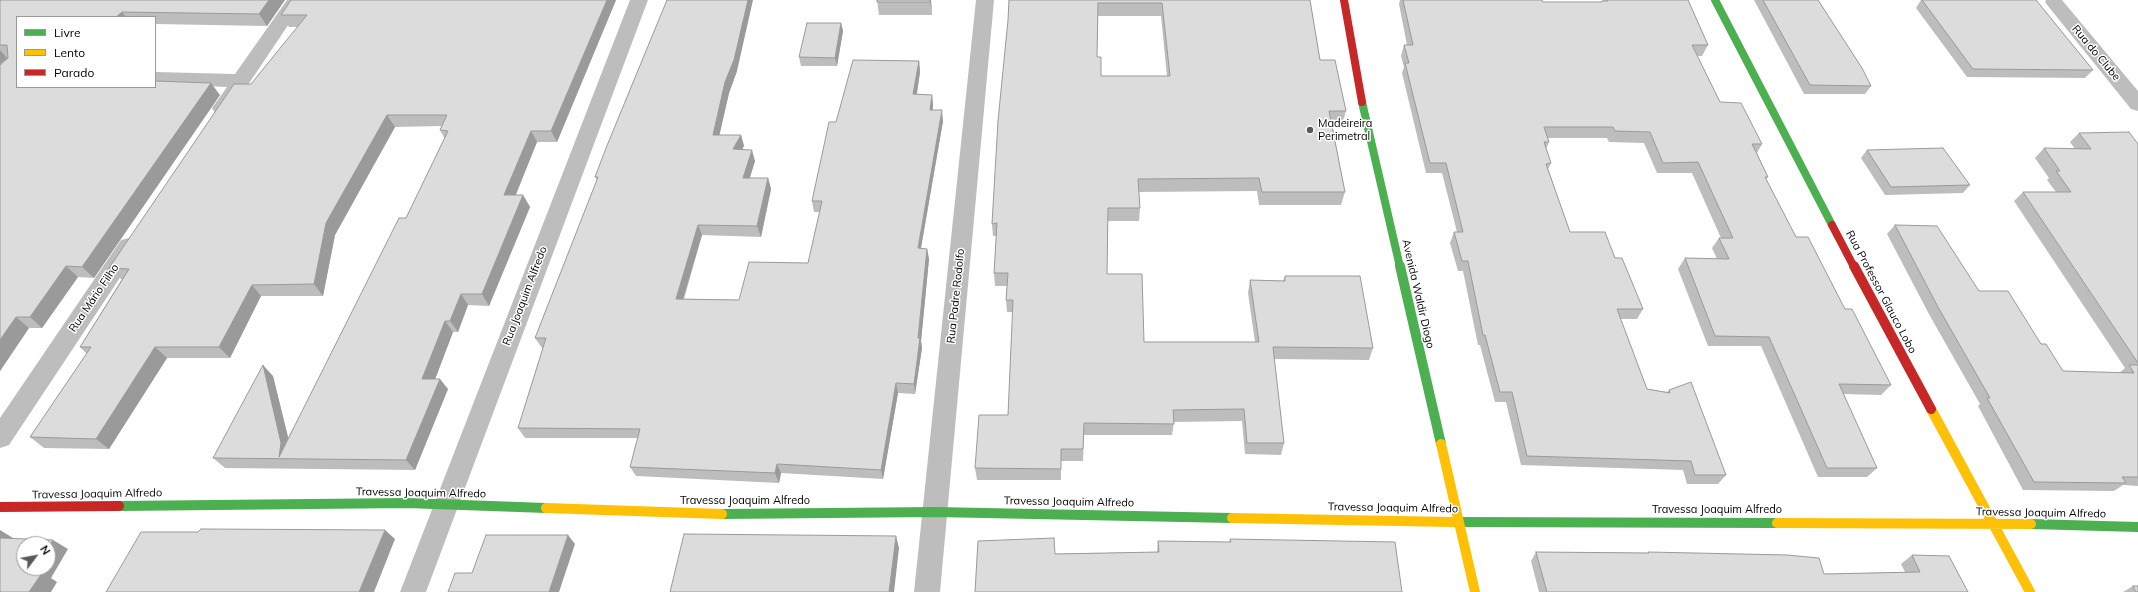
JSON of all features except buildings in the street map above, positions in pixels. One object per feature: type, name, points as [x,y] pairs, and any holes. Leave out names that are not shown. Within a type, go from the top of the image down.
[{"type":"street","points":[[210,127],[296,0]]},
{"type":"street","name":"Rua Joaquim Alfredo","points":[[413,592],[639,0]]},
{"type":"street","name":"Rua Padre Rodolfo","points":[[927,592],[985,0]]},
{"type":"street","name":"Avenida Waldir Diogo","points":[[1344,0],[1362,104],[1475,592]]},
{"type":"street","name":"Rua Professor Glauco Lobo","points":[[1715,0],[1959,465],[1995,524],[2030,592]]},
{"type":"street","name":"Rua do Clube","points":[[2054,2],[2138,104]]},
{"type":"street","points":[[156,78],[241,81]]},
{"type":"street","name":"Rua Mário Filho","points":[[0,438],[138,233]]},
{"type":"street","name":"Travessa Joaquim Alfredo","points":[[0,507],[407,503],[686,514],[935,512],[1459,522],[1995,524],[2138,527]]},
{"type":"traffic: fast","points":[[1715,0],[1832,225]]},
{"type":"traffic: fast","points":[[1362,102],[1441,444]]},
{"type":"traffic: fast","points":[[119,506],[407,503],[546,508]]},
{"type":"traffic: fast","points":[[722,514],[935,512],[1232,518]]},
{"type":"traffic: fast","points":[[1453,522],[1777,523]]},
{"type":"traffic: fast","points":[[2031,524],[2138,527]]},
{"type":"traffic: slow","points":[[1931,409],[2030,592]]},
{"type":"traffic: slow","points":[[1441,444],[1475,592]]},
{"type":"traffic: slow","points":[[546,508],[722,514]]},
{"type":"traffic: slow","points":[[1232,518],[1453,522]]},
{"type":"traffic: slow","points":[[1777,523],[2031,524]]},
{"type":"traffic: jam","points":[[1344,0],[1362,102]]},
{"type":"traffic: jam","points":[[1832,225],[1931,409]]},
{"type":"traffic: jam","points":[[0,507],[119,506]]},
{"type":"place","name":"Madeireira Perimetral","points":[[1310,130]]}]
